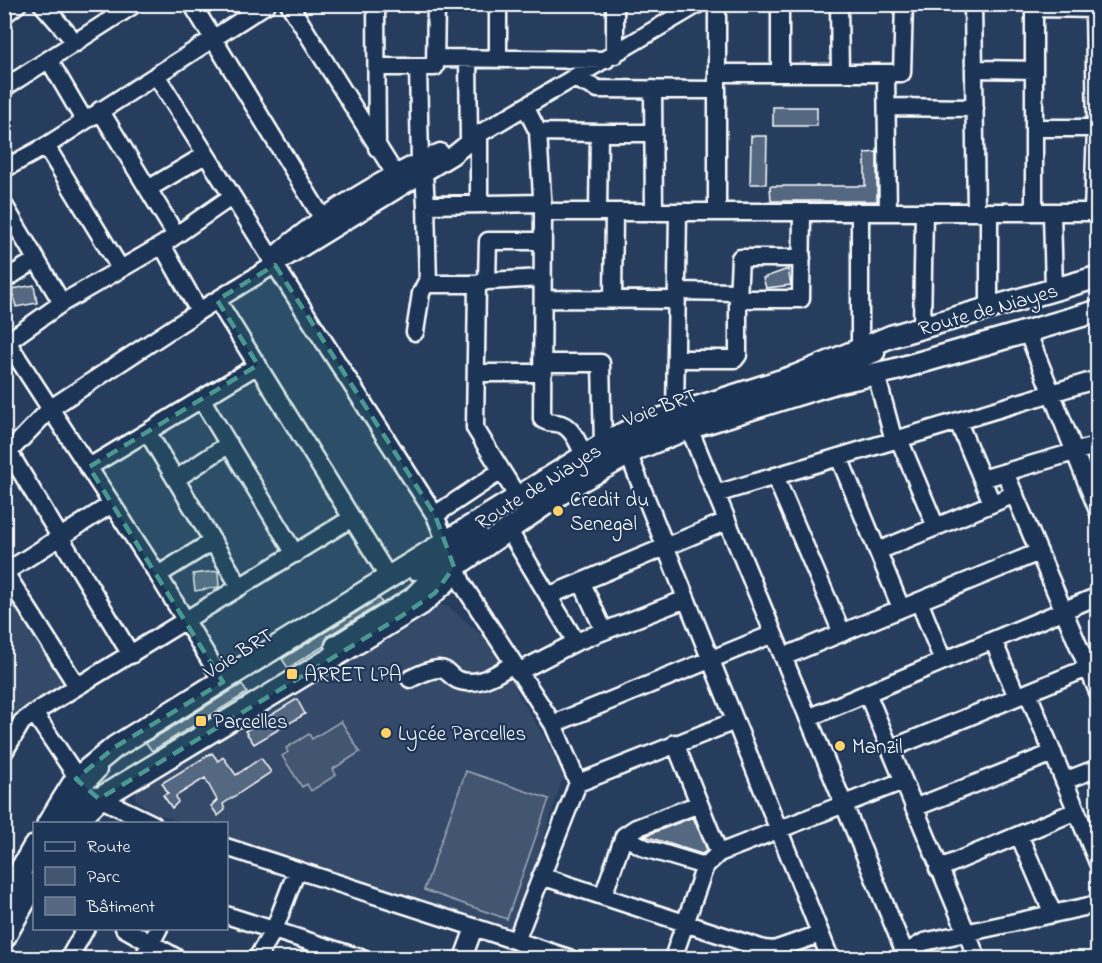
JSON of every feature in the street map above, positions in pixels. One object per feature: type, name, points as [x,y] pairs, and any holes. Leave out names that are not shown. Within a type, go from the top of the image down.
[{"type":"main road","name":"Route de Niayes","points":[[67,819],[115,747],[389,578],[450,556],[508,529],[682,421],[860,351],[892,336],[1098,277]]},
{"type":"main road","name":"Route de Niayes","points":[[50,822],[87,790],[414,609],[435,593],[450,556],[519,499],[639,426],[682,421],[876,374],[1098,311]]},
{"type":"main road","points":[[4,899],[33,849]]},
{"type":"main road","points":[[4,938],[33,886]]},
{"type":"street","points":[[4,15],[18,4]]},
{"type":"street","points":[[4,88],[135,4]]},
{"type":"street","points":[[192,4],[323,219]]},
{"type":"street","points":[[4,169],[46,146],[267,4]]},
{"type":"street","points":[[290,4],[398,180]]},
{"type":"street","points":[[376,4],[377,149]]},
{"type":"street","points":[[377,67],[435,66],[436,4]]},
{"type":"street","points":[[498,4],[498,58]]},
{"type":"street","points":[[611,58],[615,4]]},
{"type":"street","points":[[717,4],[717,212]]},
{"type":"street","points":[[780,4],[780,73]]},
{"type":"street","points":[[839,4],[840,73]]},
{"type":"street","points":[[575,79],[598,89],[653,90],[780,73],[903,72],[904,4]]},
{"type":"street","points":[[973,4],[975,108],[989,309]]},
{"type":"street","points":[[44,5],[76,43]]},
{"type":"street","points":[[426,205],[479,204],[606,212],[654,212],[678,212],[717,212],[802,212],[860,212],[888,212],[924,212],[982,212],[1034,212],[1095,212],[1096,9],[1047,5],[1034,8],[1034,212]]},
{"type":"street","points":[[273,262],[293,238],[323,219],[422,167],[452,156],[474,137],[611,58],[688,7]]},
{"type":"street","points":[[436,57],[611,58]]},
{"type":"street","points":[[468,58],[479,204]]},
{"type":"street","points":[[49,60],[84,120]]},
{"type":"street","points":[[415,332],[426,283],[426,205],[422,167],[418,66]]},
{"type":"street","points":[[975,69],[1034,70]]},
{"type":"street","points":[[886,73],[888,212]]},
{"type":"street","points":[[156,75],[231,197],[435,515],[463,585],[553,724],[578,783],[516,941]]},
{"type":"street","points":[[653,90],[654,212]]},
{"type":"street","points":[[887,107],[975,108]]},
{"type":"street","points":[[526,108],[538,132],[543,208],[542,418],[548,423],[570,428],[585,457]]},
{"type":"street","points":[[100,110],[176,235]]},
{"type":"street","points":[[1034,128],[1096,128]]},
{"type":"street","points":[[538,132],[653,134]]},
{"type":"street","points":[[599,133],[613,300]]},
{"type":"street","points":[[46,146],[120,268]]},
{"type":"street","points":[[148,189],[205,155]]},
{"type":"street","points":[[131,655],[60,537],[7,455],[51,408],[398,180]]},
{"type":"street","points":[[222,682],[158,575],[51,408],[5,341],[62,303],[162,245],[231,197]]},
{"type":"street","points":[[4,205],[62,303]]},
{"type":"street","points":[[678,212],[676,296],[682,421],[716,494],[905,956],[924,942],[1098,904]]},
{"type":"street","points":[[543,299],[613,300],[738,295],[801,299],[802,212]]},
{"type":"street","points":[[860,212],[860,351]]},
{"type":"street","points":[[922,327],[924,212]]},
{"type":"street","points":[[1052,212],[1054,290]]},
{"type":"street","points":[[519,499],[475,428],[482,282],[488,241],[543,241]]},
{"type":"street","points":[[162,245],[199,311]]},
{"type":"street","points":[[678,359],[735,359],[740,258],[802,258]]},
{"type":"street","points":[[4,279],[36,260]]},
{"type":"street","points":[[426,283],[543,278]]},
{"type":"street","name":"Voie BRT","points":[[87,790],[100,769],[117,755],[401,578],[427,564],[450,556],[578,470],[619,446],[694,417],[840,370],[891,346],[1060,294],[1098,286]]},
{"type":"street","points":[[217,300],[389,578]]},
{"type":"street","name":"Voie BRT","points":[[840,370],[895,361],[1065,310],[1098,305]]},
{"type":"street","points":[[1027,330],[1098,511]]},
{"type":"street","points":[[477,373],[601,362],[603,446]]},
{"type":"street","points":[[88,467],[258,365]]},
{"type":"street","points":[[876,374],[896,440],[936,527]]},
{"type":"street","points":[[716,494],[1098,379]]},
{"type":"street","points":[[202,400],[295,554]]},
{"type":"street","points":[[958,422],[992,503]]},
{"type":"street","points":[[148,433],[240,587]]},
{"type":"street","points":[[176,479],[229,444]]},
{"type":"street","points":[[982,478],[1098,445]]},
{"type":"street","points":[[628,453],[830,958]]},
{"type":"street","points":[[839,457],[901,609]]},
{"type":"street","points":[[435,515],[501,471]]},
{"type":"street","points":[[1005,472],[1063,610],[1093,666],[1098,692]]},
{"type":"street","points":[[775,476],[842,633]]},
{"type":"street","points":[[878,552],[1015,494]]},
{"type":"street","points":[[77,686],[5,572],[112,504]]},
{"type":"street","points":[[4,752],[22,722],[34,713],[186,622],[352,518]]},
{"type":"street","points":[[548,596],[727,521]]},
{"type":"street","points":[[508,529],[576,642]]},
{"type":"street","points":[[158,575],[213,541]]},
{"type":"street","points":[[783,657],[1039,552]]},
{"type":"street","points":[[582,583],[604,632]]},
{"type":"street","points":[[808,718],[1098,596]]},
{"type":"street","points":[[410,680],[434,668],[445,668],[458,679],[468,682],[482,680],[686,599]]},
{"type":"street","points":[[919,601],[944,661]]},
{"type":"street","points":[[553,724],[773,634]]},
{"type":"street","points":[[993,640],[1053,753],[1098,863]]},
{"type":"street","points":[[890,750],[1093,666]]},
{"type":"street","points":[[867,693],[964,932],[977,958]]},
{"type":"street","points":[[34,713],[87,790],[149,822]]},
{"type":"street","points":[[578,783],[735,721]]},
{"type":"street","points":[[675,743],[718,853]]},
{"type":"street","points":[[914,808],[1053,753]]},
{"type":"street","points":[[1064,781],[1098,768]]},
{"type":"street","points":[[672,958],[705,866],[718,853],[903,782]]},
{"type":"street","points":[[603,896],[624,836],[636,828],[699,804]]},
{"type":"street","points":[[938,869],[1076,811]]},
{"type":"street","points":[[1019,835],[1053,914]]},
{"type":"street","points":[[624,836],[645,848],[705,866]]},
{"type":"street","points":[[228,848],[569,958]]},
{"type":"street","points":[[4,916],[33,866]]},
{"type":"street","points":[[257,958],[274,930],[297,870]]},
{"type":"street","points":[[541,876],[769,950],[820,934]]},
{"type":"street","points":[[228,916],[361,958]]},
{"type":"street","points":[[463,958],[474,928]]},
{"type":"street","points":[[69,958],[85,930]]},
{"type":"street","points":[[126,930],[147,951],[177,958]]},
{"type":"street","points":[[147,951],[158,930]]},
{"type":"street","points":[[310,942],[327,958]]},
{"type":"highlighted area","points":[[275,265],[435,515],[454,567],[435,593],[400,617],[99,799],[76,779],[115,747],[223,682],[89,467],[258,365],[217,300]]},
{"type":"shaded area","points":[[5,587],[70,682],[5,742]]},
{"type":"shaded area","name":"Lycée Parcelles","points":[[438,605],[449,607],[485,638],[565,772],[515,924],[508,930],[228,837],[228,822],[183,822],[151,812],[135,798],[136,791]]},
{"type":"green space","points":[[341,721],[360,752],[333,769],[336,775],[311,791],[307,784],[302,787],[282,756],[288,752],[286,748],[309,734],[312,739]]},
{"type":"green space","points":[[466,771],[549,799],[507,919],[424,890]]},
{"type":"building","points":[[773,107],[817,107],[817,126],[773,126]]},
{"type":"building","points":[[751,136],[767,136],[766,184],[750,184]]},
{"type":"building","points":[[877,152],[877,201],[771,201],[770,186],[865,186],[865,153]]},
{"type":"building","points":[[788,269],[791,285],[766,288],[763,278]]},
{"type":"building","points":[[34,285],[37,303],[16,307],[12,289]]},
{"type":"building","points":[[218,571],[219,587],[195,591],[193,574]]},
{"type":"building","points":[[379,598],[382,603],[328,636],[324,646],[288,668],[282,659]]},
{"type":"building","points":[[242,684],[247,693],[152,751],[146,743]]},
{"type":"building","points":[[297,699],[305,714],[254,744],[245,731]]},
{"type":"building","points":[[212,753],[218,761],[223,757],[236,775],[261,758],[271,772],[223,804],[225,810],[218,816],[211,806],[217,800],[205,778],[176,796],[178,802],[172,808],[163,795],[168,793],[162,783]]},
{"type":"building","points":[[693,817],[707,850],[702,854],[645,836]]},
{"type":"place","name":"Credit du Senegal","points":[[558,511]]},
{"type":"place","name":"ARRET LPA","points":[[292,674]]},
{"type":"place","name":"Parcelles","points":[[201,721]]},
{"type":"place","name":"Lycée Parcelles","points":[[386,733]]},
{"type":"place","name":"Manzil","points":[[840,746]]}]
